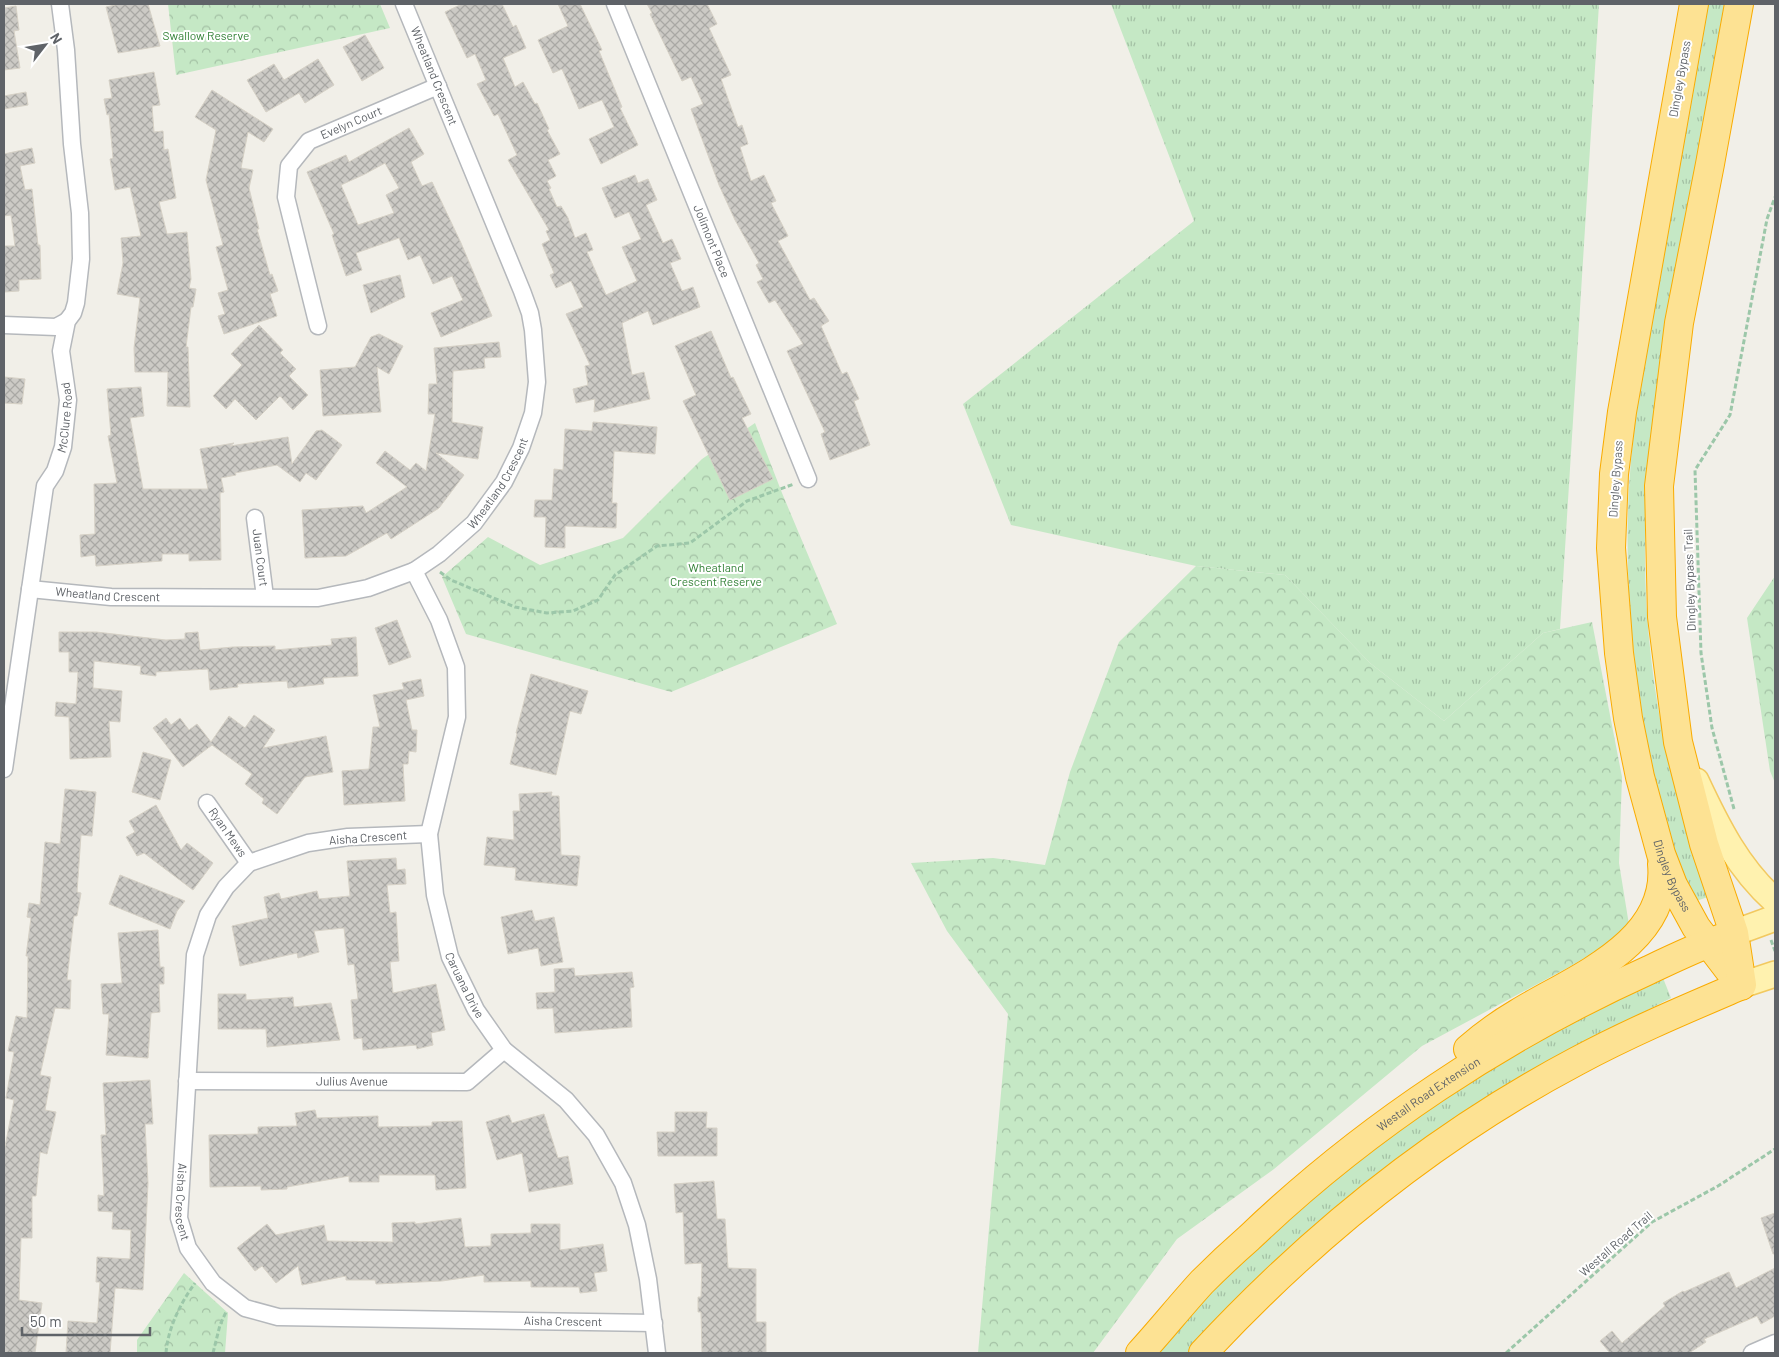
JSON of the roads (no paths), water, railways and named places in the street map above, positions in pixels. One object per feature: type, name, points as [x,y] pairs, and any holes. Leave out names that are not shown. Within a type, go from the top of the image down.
[{"type":"highway","name":"Dingley Bypass","points":[[1694,4],[1622,412],[1614,474],[1612,548],[1619,653],[1624,694],[1640,776],[1661,854],[1680,900],[1696,927],[1741,986]]},
{"type":"highway","points":[[1203,1353],[1241,1312],[1326,1234],[1381,1190],[1476,1121],[1526,1090],[1611,1043],[1741,986],[1734,933],[1704,844],[1678,742],[1662,616],[1659,486],[1679,323],[1739,4]]},
{"type":"highway","points":[[1412,1105],[1470,1047],[1517,1013],[1594,970],[1635,936],[1658,902],[1663,874],[1661,854]]},
{"type":"highway","name":"Westall Road Extension","points":[[1140,1353],[1203,1281],[1272,1216],[1323,1171],[1412,1105],[1543,1022],[1609,988],[1734,933]]},
{"type":"main road","points":[[1678,742],[1727,844],[1747,871],[1772,914]]},
{"type":"main road","name":"Westall Road Extension","points":[[1734,933],[1772,914]]},
{"type":"main road","points":[[1741,986],[1775,974]]},
{"type":"street","name":"McClure Road","points":[[4,769],[45,486],[55,471],[63,447],[68,400],[61,351],[67,321],[73,313],[76,303],[81,259],[80,213],[72,144],[66,50],[60,4]]},
{"type":"street","name":"Wheatland Crescent","points":[[30,589],[111,597],[265,596],[318,598],[368,588],[414,572],[428,562],[460,537],[474,523],[504,482],[521,448],[536,396],[537,382],[533,330],[527,306],[404,4]]},
{"type":"street","name":"Jolimont Place","points":[[614,4],[808,479]]},
{"type":"street","name":"Evelyn Court","points":[[318,326],[286,197],[289,166],[309,141],[438,86]]},
{"type":"street","points":[[4,325],[56,327],[67,321]]},
{"type":"street","name":"Juan Court","points":[[255,518],[265,596]]},
{"type":"street","name":"Caruana Drive","points":[[414,572],[439,620],[456,667],[457,717],[429,834],[435,895],[450,957],[476,1010],[504,1050],[566,1100],[596,1135],[623,1183],[637,1225],[648,1279],[657,1353]]},
{"type":"street","name":"Ryan Mews","points":[[207,803],[249,863]]},
{"type":"street","name":"Aisha Crescent","points":[[429,834],[340,838],[308,843],[249,863],[226,887],[208,916],[194,955],[179,1218],[188,1248],[213,1283],[245,1308],[278,1317],[654,1323]]},
{"type":"street","name":"Julius Avenue","points":[[187,1081],[467,1082],[504,1050]]},
{"type":"street","points":[[1752,1353],[1775,1343]]},
{"type":"park label","name":"Swallow Reserve","points":[[206,36]]},
{"type":"park label","name":"Wheatland Crescent Reserve","points":[[716,575]]}]
